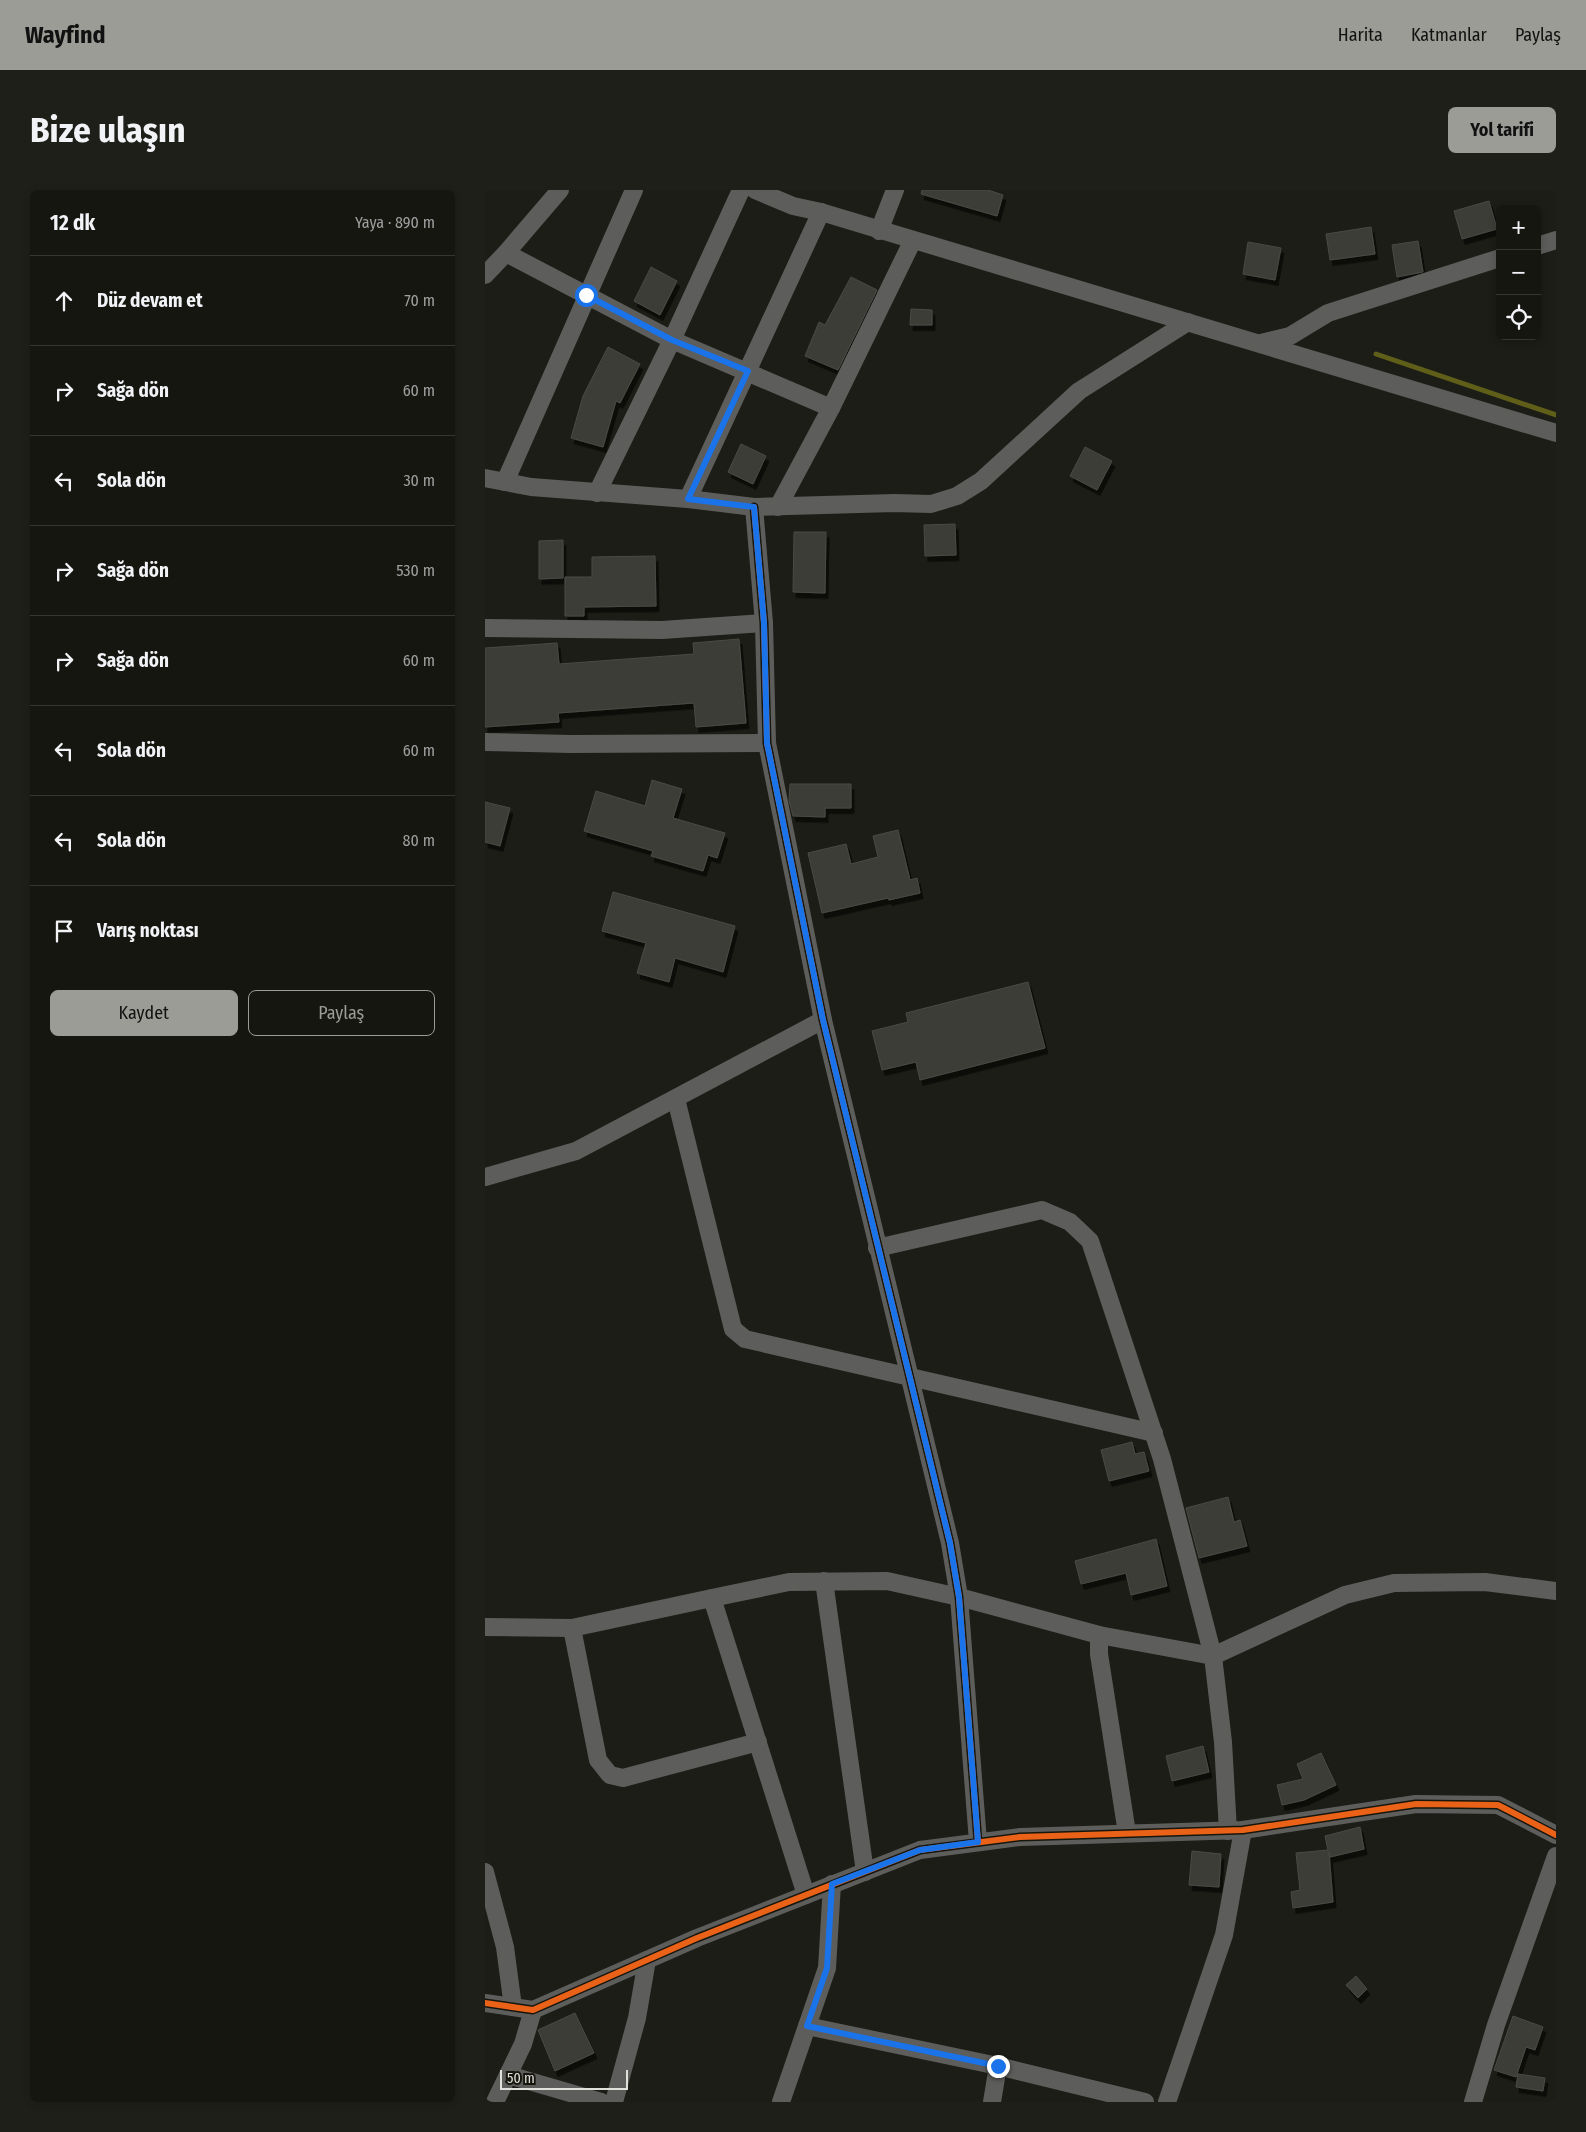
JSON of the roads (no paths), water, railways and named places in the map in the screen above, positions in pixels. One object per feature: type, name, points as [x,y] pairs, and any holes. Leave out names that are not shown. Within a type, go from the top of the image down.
[{"type":"street","points":[[485,275],[507,253],[560,190]]},
{"type":"street","points":[[505,482],[634,190]]},
{"type":"street","points":[[597,493],[672,340],[741,190]]},
{"type":"street","points":[[755,190],[793,206],[821,212],[1556,433]]},
{"type":"street","points":[[879,231],[895,190]]},
{"type":"street","points":[[688,499],[821,212]]},
{"type":"street","points":[[778,506],[831,408],[913,240]]},
{"type":"street","points":[[1541,245],[1556,240]]},
{"type":"street","points":[[507,253],[672,340],[831,408]]},
{"type":"street","points":[[1260,344],[1290,336],[1328,313],[1496,259]]},
{"type":"street","points":[[485,478],[531,487],[688,499],[754,507],[894,503],[931,504],[957,496],[981,481],[1079,390],[1189,322]]},
{"type":"street","points":[[754,507],[764,623],[767,743],[823,1020],[950,1543],[959,1597],[978,1842]]},
{"type":"street","points":[[485,628],[662,630],[764,623]]},
{"type":"street","points":[[485,742],[570,744],[767,743]]},
{"type":"street","points":[[485,1177],[577,1151],[823,1020]]},
{"type":"street","points":[[676,1099],[733,1329],[745,1339],[1153,1433]]},
{"type":"street","points":[[877,1248],[1041,1210],[1070,1222],[1090,1241],[1153,1433],[1191,1568],[1213,1656],[1236,1830],[1224,1935],[1167,2102]]},
{"type":"street","points":[[823,1581],[865,1872]]},
{"type":"street","points":[[485,1627],[572,1628],[789,1582],[887,1581],[959,1597],[1099,1635],[1213,1656],[1345,1595],[1394,1583],[1485,1582],[1556,1591]]},
{"type":"street","points":[[712,1598],[807,1895]]},
{"type":"street","points":[[572,1628],[598,1760],[610,1775],[623,1778],[758,1742]]},
{"type":"street","points":[[1099,1635],[1099,1654],[1127,1833]]},
{"type":"street","points":[[485,2003],[533,2010],[697,1938],[920,1850],[1020,1837],[1236,1830],[1416,1804],[1498,1806],[1556,1835]]},
{"type":"street","points":[[1473,2102],[1496,2025],[1556,1856]]},
{"type":"street","points":[[485,1872],[505,1947],[513,2007]]},
{"type":"street","points":[[781,2102],[827,1968],[832,1884]]},
{"type":"street","points":[[614,2102],[637,2018],[647,1960]]},
{"type":"street","points":[[495,2102],[523,2044],[533,2010]]},
{"type":"street","points":[[807,2026],[998,2066],[1145,2102]]},
{"type":"street","points":[[992,2102],[998,2066]]},
{"type":"street","points":[[508,2075],[601,2102]]},
{"type":"waterway","points":[[1376,354],[1556,415]]}]
